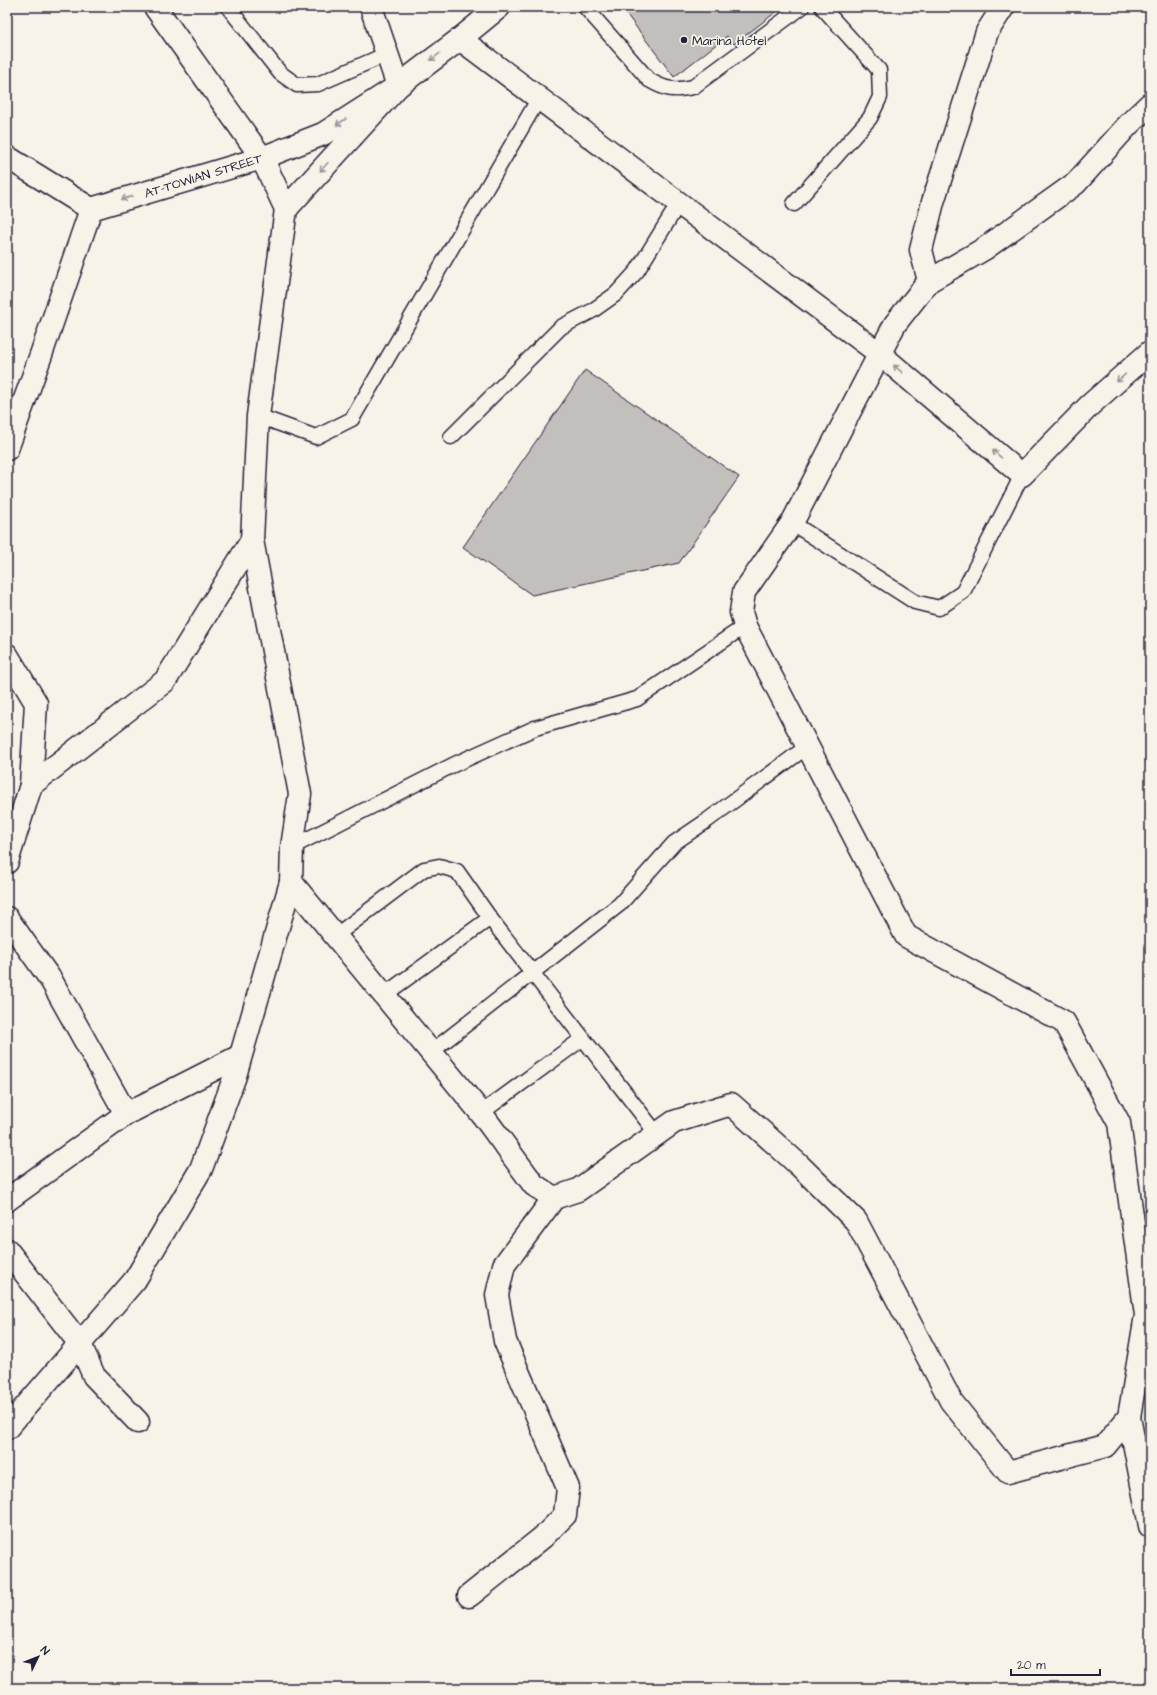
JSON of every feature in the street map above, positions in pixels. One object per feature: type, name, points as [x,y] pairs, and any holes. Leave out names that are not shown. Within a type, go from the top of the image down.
[{"type":"street","points":[[371,7],[398,86]]},
{"type":"street","points":[[286,209],[398,86],[499,7]]},
{"type":"street","points":[[929,280],[921,250],[933,202],[987,32],[1003,7]]},
{"type":"street","points":[[7,1428],[135,1280],[201,1169],[235,1076],[291,882],[292,848],[300,794],[252,540],[258,416],[286,209],[262,158],[160,9]]},
{"type":"street","points":[[460,39],[880,354],[1022,475],[1090,405],[1150,352]]},
{"type":"street","name":"AT-TOWIAN STREET","points":[[91,209],[262,158],[323,134],[398,86]]},
{"type":"street","points":[[1150,104],[1129,124],[1076,183],[984,249],[929,280],[895,324],[792,523],[744,592],[742,612],[745,626],[906,936],[1064,1022],[1119,1123],[1146,1315],[1129,1417],[1150,1526]]},
{"type":"street","points":[[7,157],[91,209],[7,449]]},
{"type":"street","points":[[31,785],[165,681],[252,540]]},
{"type":"street","points":[[7,655],[36,704],[31,785],[7,862]]},
{"type":"street","points":[[291,882],[481,1113],[534,1185],[554,1198]]},
{"type":"street","points":[[7,918],[51,980],[126,1114]]},
{"type":"street","points":[[7,1200],[126,1114],[240,1056]]},
{"type":"street","points":[[469,1596],[543,1537],[565,1515],[568,1488],[504,1341],[497,1295],[504,1265],[554,1198],[578,1190],[674,1122],[731,1104],[799,1165],[856,1220],[951,1401],[1008,1472],[1105,1446],[1129,1417]]},
{"type":"street","points":[[7,1250],[80,1344],[94,1376],[138,1422]]},
{"type":"lane","points":[[228,7],[280,73],[297,85],[318,84],[387,54]]},
{"type":"lane","points":[[585,7],[649,80],[662,88],[678,90],[693,87],[802,7]]},
{"type":"lane","points":[[794,204],[870,118],[880,97],[879,70],[822,7]]},
{"type":"lane","points":[[258,416],[316,437],[352,418],[539,98]]},
{"type":"lane","points":[[451,436],[561,327],[592,311],[616,294],[637,271],[679,203]]},
{"type":"lane","points":[[792,523],[915,602],[939,608],[963,592],[1022,475]]},
{"type":"lane","points":[[292,848],[453,765],[535,728],[637,699],[745,626]]},
{"type":"lane","points":[[431,1052],[620,904],[674,843],[808,746]]},
{"type":"lane","points":[[335,936],[424,869],[439,866],[457,871],[490,918],[582,1039],[657,1134]]},
{"type":"lane","points":[[384,995],[490,918]]},
{"type":"lane","points":[[481,1113],[582,1039]]},
{"type":"building","name":"Marina Hotel","points":[[621,7],[773,7],[776,12],[734,44],[727,36],[674,77]]},
{"type":"building","points":[[585,370],[739,477],[679,563],[532,595],[463,547]]},
{"type":"place","name":"Marina Hotel","points":[[684,40]]}]
